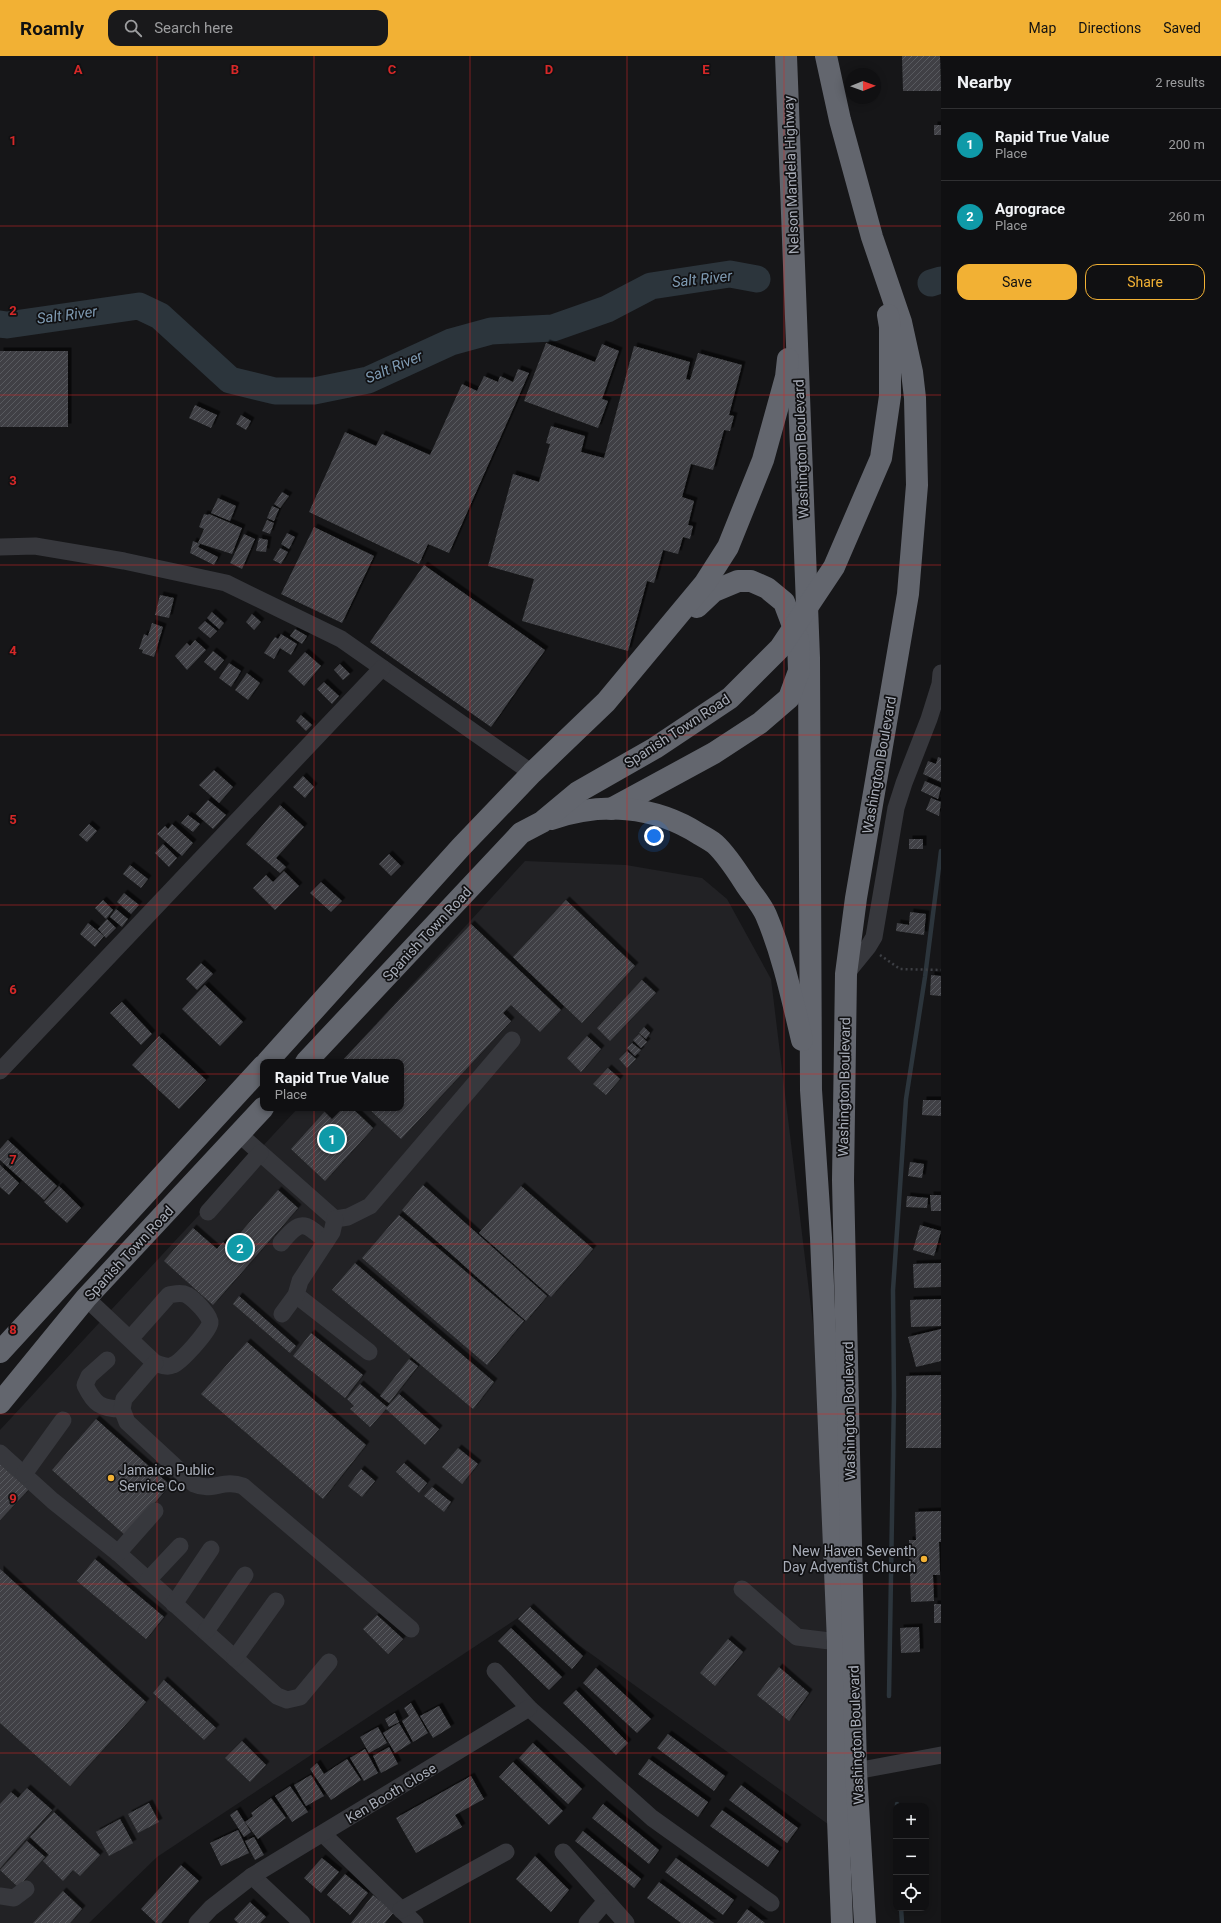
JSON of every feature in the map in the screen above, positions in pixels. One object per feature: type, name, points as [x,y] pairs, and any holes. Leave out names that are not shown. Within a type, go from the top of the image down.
[{"type":"highway","name":"Nelson Mandela Highway","points":[[786,56],[795,294]]},
{"type":"highway","points":[[826,56],[840,120],[880,261]]},
{"type":"highway","name":"Washington Boulevard","points":[[864,1923],[856,1770],[843,1180],[846,974],[858,890],[908,594],[917,485],[915,398],[912,372],[901,322],[880,261]]},
{"type":"highway","name":"Spanish Town Road","points":[[309,1059],[521,833],[542,822],[578,792],[655,748],[730,698],[780,648],[834,567],[881,458],[890,396],[890,327],[880,261]]},
{"type":"highway","points":[[270,1059],[461,847],[532,773],[606,702],[705,583],[728,547],[760,467],[786,377],[795,294]]},
{"type":"highway","name":"Washington Boulevard","points":[[795,294],[809,658],[811,1090],[821,1246],[838,1642],[838,1820],[842,1923]]},
{"type":"highway","points":[[611,809],[714,753],[760,723],[789,698],[799,671],[798,639],[784,602],[768,588],[751,581],[738,581],[714,592],[657,641]]},
{"type":"highway","points":[[542,822],[568,813],[600,808],[642,811],[660,815],[685,825],[715,844],[735,868],[766,914],[787,978],[806,1058],[811,1090]]},
{"type":"highway","name":"Spanish Town Road","points":[[0,1352],[260,1069]]},
{"type":"highway","name":"Spanish Town Road","points":[[0,1403],[86,1298],[260,1111]]},
{"type":"highway","points":[[209,1126],[233,1140]]},
{"type":"street","points":[[0,547],[35,546],[124,561],[226,583],[341,639],[532,773]]},
{"type":"street","points":[[0,1072],[382,668]]},
{"type":"street","points":[[846,974],[868,947],[874,937],[896,808],[929,719],[940,684],[941,673]]},
{"type":"street","points":[[335,1219],[348,1217],[370,1206],[512,1040]]},
{"type":"street","points":[[233,1140],[260,1153],[335,1219]]},
{"type":"street","points":[[208,1212],[260,1153]]},
{"type":"street","points":[[282,1314],[296,1295],[300,1281],[332,1232],[335,1219]]},
{"type":"street","points":[[281,1243],[296,1228],[302,1226],[309,1226],[326,1241]]},
{"type":"street","points":[[86,1298],[155,1363],[166,1367],[175,1364],[207,1331],[210,1323],[209,1316],[187,1295],[178,1293],[169,1295],[130,1338]]},
{"type":"street","points":[[296,1295],[369,1352]]},
{"type":"street","points":[[107,1360],[89,1376],[85,1385],[91,1397],[99,1405],[110,1409],[122,1409]]},
{"type":"street","points":[[155,1363],[124,1399],[122,1409],[127,1422],[194,1484],[203,1488],[233,1483],[243,1486],[411,1629]]},
{"type":"street","points":[[24,1474],[63,1420]]},
{"type":"street","points":[[0,1453],[53,1501],[118,1553],[277,1696],[287,1700],[300,1697],[329,1662]]},
{"type":"street","points":[[118,1553],[154,1511]]},
{"type":"street","points":[[148,1580],[180,1546]]},
{"type":"street","points":[[174,1604],[211,1549]]},
{"type":"street","points":[[206,1631],[245,1575]]},
{"type":"street","points":[[742,1590],[797,1637],[838,1642]]},
{"type":"street","points":[[235,1658],[276,1601]]},
{"type":"street","points":[[495,1671],[529,1708],[652,1818],[772,1903]]},
{"type":"street","name":"Ken Booth Close","points":[[198,1923],[211,1908],[252,1876],[529,1708]]},
{"type":"street","points":[[856,1770],[941,1755]]},
{"type":"street","points":[[323,1834],[415,1923]]},
{"type":"street","points":[[401,1910],[506,1852]]},
{"type":"street","points":[[563,1852],[626,1923]]},
{"type":"street","points":[[252,1876],[302,1923]]},
{"type":"street","points":[[0,1896],[14,1898],[26,1889]]},
{"type":"street","points":[[587,1923],[606,1902]]},
{"type":"path","points":[[868,947],[900,969],[941,970]]},
{"type":"shaded area","points":[[525,861],[626,865],[702,878],[727,899],[771,979],[828,1447],[832,1827],[530,1610],[157,1857],[89,1923],[0,1923],[0,1430],[295,1111],[404,1111],[404,1059],[344,1059]]},
{"type":"building","points":[[902,56],[940,56],[941,91],[903,91]]},
{"type":"building","points":[[934,125],[941,125],[941,135],[934,135]]},
{"type":"building","points":[[546,343],[595,362],[602,344],[619,351],[602,399],[608,401],[598,428],[524,401]]},
{"type":"building","points":[[634,346],[690,362],[686,379],[690,380],[698,353],[742,365],[729,415],[734,416],[730,431],[724,430],[713,470],[691,464],[682,497],[694,501],[688,525],[693,526],[690,539],[683,537],[678,554],[663,550],[654,583],[647,581],[628,651],[522,621],[534,579],[488,566],[513,474],[539,482],[550,444],[546,443],[551,426],[585,436],[581,452],[604,458]]},
{"type":"building","points":[[0,351],[68,351],[68,427],[0,427]]},
{"type":"building","points":[[518,369],[529,373],[449,553],[428,544],[419,564],[309,512],[345,432],[376,446],[382,434],[430,455],[462,384],[477,391],[484,376],[498,382],[500,376],[513,382]]},
{"type":"building","points":[[195,405],[217,415],[211,428],[189,418]]},
{"type":"building","points":[[241,415],[251,421],[246,430],[236,424]]},
{"type":"building","points":[[282,492],[289,496],[280,508],[274,504]]},
{"type":"building","points":[[218,498],[236,506],[230,521],[211,513]]},
{"type":"building","points":[[272,506],[279,509],[274,521],[267,518]]},
{"type":"building","points":[[204,514],[209,514],[242,528],[232,554],[198,543],[204,529],[199,527]]},
{"type":"building","points":[[267,520],[274,523],[270,534],[262,531]]},
{"type":"building","points":[[314,527],[374,556],[342,623],[281,594]]},
{"type":"building","points":[[287,533],[295,537],[289,549],[281,544]]},
{"type":"building","points":[[244,534],[255,539],[242,569],[230,563]]},
{"type":"building","points":[[259,538],[268,540],[266,552],[256,551]]},
{"type":"building","points":[[193,541],[200,544],[198,547],[218,557],[214,565],[190,553]]},
{"type":"building","points":[[280,548],[288,552],[281,564],[273,560]]},
{"type":"building","points":[[424,565],[545,650],[491,727],[370,642]]},
{"type":"building","points":[[160,595],[174,598],[169,618],[155,615]]},
{"type":"building","points":[[212,612],[224,623],[219,629],[207,618]]},
{"type":"building","points":[[252,614],[261,622],[254,630],[246,622]]},
{"type":"building","points":[[205,621],[217,631],[210,638],[198,628]]},
{"type":"building","points":[[152,623],[163,627],[154,657],[142,653],[143,650],[139,649],[144,634],[148,636]]},
{"type":"building","points":[[295,629],[307,636],[302,644],[290,636]]},
{"type":"building","points":[[281,634],[297,644],[291,655],[280,648],[274,659],[264,653],[275,637],[278,639]]},
{"type":"building","points":[[195,640],[206,650],[187,670],[175,656],[187,643],[190,646]]},
{"type":"building","points":[[213,651],[224,660],[215,671],[204,662]]},
{"type":"building","points":[[305,652],[321,666],[304,686],[288,671]]},
{"type":"building","points":[[229,663],[241,671],[231,687],[219,678]]},
{"type":"building","points":[[340,664],[350,674],[343,680],[334,670]]},
{"type":"building","points":[[247,673],[260,683],[248,700],[235,690]]},
{"type":"building","points":[[324,682],[339,696],[332,704],[317,689]]},
{"type":"building","points":[[301,715],[312,725],[306,731],[296,721]]},
{"type":"building","points":[[938,757],[941,758],[941,782],[923,774],[928,761],[936,764]]},
{"type":"building","points":[[214,770],[233,787],[219,803],[199,785]]},
{"type":"building","points":[[303,776],[314,787],[305,798],[293,787]]},
{"type":"building","points":[[925,781],[941,788],[938,799],[921,791]]},
{"type":"building","points":[[931,798],[941,802],[939,816],[926,810]]},
{"type":"building","points":[[208,800],[226,815],[213,829],[196,814]]},
{"type":"building","points":[[280,805],[304,827],[276,858],[286,867],[280,873],[246,844]]},
{"type":"building","points":[[188,815],[200,824],[193,832],[181,823]]},
{"type":"building","points":[[89,824],[97,831],[87,842],[79,835]]},
{"type":"building","points":[[172,824],[193,843],[182,856],[157,834],[165,826],[168,829]]},
{"type":"building","points":[[909,839],[923,839],[923,849],[909,849]]},
{"type":"building","points":[[163,844],[177,858],[169,867],[155,853]]},
{"type":"building","points":[[389,854],[401,866],[391,876],[379,864]]},
{"type":"building","points":[[130,865],[148,879],[141,888],[123,874]]},
{"type":"building","points":[[284,871],[299,886],[275,910],[253,888],[266,875],[273,882]]},
{"type":"building","points":[[321,882],[342,901],[331,912],[310,893]]},
{"type":"building","points":[[124,893],[139,905],[131,914],[117,902]]},
{"type":"building","points":[[103,900],[113,910],[106,919],[95,908]]},
{"type":"building","points":[[566,900],[635,966],[582,1023],[513,957]]},
{"type":"building","points":[[116,909],[128,919],[122,927],[110,917]]},
{"type":"building","points":[[910,912],[926,914],[924,935],[896,931],[897,923],[909,925]]},
{"type":"building","points":[[107,919],[116,928],[106,938],[98,929]]},
{"type":"building","points":[[88,923],[104,936],[95,947],[80,934]]},
{"type":"building","points":[[471,924],[561,1010],[540,1032],[511,1005],[503,1013],[511,1021],[401,1139],[371,1111],[404,1111],[404,1059],[344,1059]]},
{"type":"building","points":[[201,963],[213,974],[197,990],[186,979]]},
{"type":"building","points":[[931,975],[941,976],[941,996],[930,995]]},
{"type":"building","points":[[642,980],[656,993],[610,1041],[597,1028]]},
{"type":"building","points":[[205,985],[243,1022],[220,1046],[182,1009]]},
{"type":"building","points":[[122,1002],[152,1034],[141,1045],[110,1013]]},
{"type":"building","points":[[644,1027],[650,1033],[646,1039],[639,1033]]},
{"type":"building","points":[[639,1034],[647,1042],[641,1048],[633,1040]]},
{"type":"building","points":[[159,1036],[206,1080],[179,1109],[132,1065]]},
{"type":"building","points":[[587,1036],[601,1049],[581,1072],[567,1058]]},
{"type":"building","points":[[632,1043],[641,1050],[635,1056],[627,1048]]},
{"type":"building","points":[[627,1051],[636,1059],[627,1068],[619,1059]]},
{"type":"building","points":[[608,1068],[620,1079],[606,1095],[593,1084]]},
{"type":"building","points":[[923,1100],[941,1100],[941,1116],[922,1115]]},
{"type":"building","points":[[325,1111],[355,1111],[373,1128],[325,1181],[291,1149]]},
{"type":"building","points":[[8,1140],[57,1186],[44,1200],[0,1160],[0,1149]]},
{"type":"building","points":[[910,1162],[924,1164],[922,1178],[908,1176]]},
{"type":"building","points":[[0,1165],[19,1183],[9,1195],[0,1187]]},
{"type":"building","points":[[423,1185],[547,1296],[526,1321],[402,1210]]},
{"type":"building","points":[[59,1186],[81,1208],[67,1223],[44,1202]]},
{"type":"building","points":[[521,1186],[593,1249],[551,1297],[479,1233]]},
{"type":"building","points":[[278,1190],[298,1208],[213,1305],[164,1261],[193,1228],[217,1249],[223,1242],[228,1247]]},
{"type":"building","points":[[930,1195],[941,1195],[941,1211],[931,1211]]},
{"type":"building","points":[[907,1196],[928,1198],[927,1208],[906,1207]]},
{"type":"building","points":[[399,1215],[524,1321],[487,1365],[362,1258]]},
{"type":"building","points":[[920,1225],[941,1231],[934,1256],[913,1250]]},
{"type":"building","points":[[355,1263],[494,1382],[473,1409],[332,1290]]},
{"type":"building","points":[[941,1263],[941,1287],[914,1288],[913,1264]]},
{"type":"building","points":[[239,1296],[296,1346],[290,1353],[233,1304]]},
{"type":"building","points":[[941,1299],[941,1326],[911,1327],[910,1300]]},
{"type":"building","points":[[941,1329],[941,1361],[916,1367],[908,1337]]},
{"type":"building","points":[[311,1333],[363,1375],[345,1398],[293,1356]]},
{"type":"building","points":[[247,1342],[366,1445],[323,1499],[201,1394]]},
{"type":"building","points":[[409,1359],[418,1366],[389,1403],[380,1396]]},
{"type":"building","points":[[941,1375],[941,1448],[906,1448],[906,1376]]},
{"type":"building","points":[[360,1384],[387,1407],[399,1394],[439,1429],[425,1445],[386,1409],[370,1427],[350,1409],[354,1406],[347,1399]]},
{"type":"building","name":"Jamaica Public Service Co","points":[[96,1419],[170,1485],[126,1536],[52,1470]]},
{"type":"building","points":[[458,1448],[478,1464],[462,1484],[442,1467]]},
{"type":"building","points":[[0,1459],[30,1488],[0,1520]]},
{"type":"building","points":[[404,1463],[427,1483],[419,1493],[396,1472]]},
{"type":"building","points":[[361,1469],[375,1481],[362,1497],[348,1486]]},
{"type":"building","points":[[432,1487],[451,1502],[444,1512],[424,1496]]},
{"type":"building","name":"New Haven Seventh Day Adventist Church","points":[[941,1511],[941,1542],[939,1542],[940,1575],[933,1575],[934,1601],[911,1602],[909,1540],[916,1540],[915,1512]]},
{"type":"building","points":[[95,1559],[164,1617],[146,1639],[77,1581]]},
{"type":"building","points":[[0,1569],[146,1702],[70,1786],[0,1723]]},
{"type":"building","points":[[934,1604],[941,1604],[941,1623],[934,1623]]},
{"type":"building","points":[[530,1607],[583,1656],[572,1669],[518,1619]]},
{"type":"building","points":[[377,1615],[403,1639],[388,1654],[363,1629]]},
{"type":"building","points":[[919,1627],[920,1652],[901,1653],[900,1628]]},
{"type":"building","points":[[511,1628],[562,1677],[549,1690],[498,1641]]},
{"type":"building","points":[[728,1639],[743,1652],[715,1686],[700,1673]]},
{"type":"building","points":[[779,1667],[809,1693],[789,1721],[757,1695]]},
{"type":"building","points":[[596,1668],[651,1719],[637,1733],[583,1683]]},
{"type":"building","points":[[164,1680],[216,1728],[204,1740],[153,1693]]},
{"type":"building","points":[[576,1690],[628,1743],[616,1755],[563,1703]]},
{"type":"building","points":[[411,1703],[428,1733],[413,1742],[402,1721],[409,1716],[404,1708]]},
{"type":"building","points":[[439,1706],[451,1727],[433,1738],[420,1716]]},
{"type":"building","points":[[395,1713],[399,1722],[389,1727],[385,1719]]},
{"type":"building","points":[[399,1723],[411,1743],[395,1753],[383,1733]]},
{"type":"building","points":[[378,1727],[387,1743],[369,1753],[360,1737]]},
{"type":"building","points":[[668,1734],[725,1776],[714,1791],[657,1748]]},
{"type":"building","points":[[242,1741],[266,1765],[250,1782],[225,1758]]},
{"type":"building","points":[[533,1743],[582,1789],[568,1804],[519,1758]]},
{"type":"building","points":[[389,1747],[398,1764],[381,1773],[373,1756]]},
{"type":"building","points":[[365,1749],[378,1773],[364,1781],[350,1758]]},
{"type":"building","points":[[347,1759],[361,1780],[331,1800],[310,1769],[317,1763],[324,1774]]},
{"type":"building","points":[[649,1759],[708,1802],[698,1817],[638,1774]]},
{"type":"building","points":[[513,1762],[563,1811],[549,1825],[499,1777]]},
{"type":"building","points":[[311,1775],[324,1796],[306,1806],[294,1785]]},
{"type":"building","points":[[471,1776],[484,1799],[455,1815],[462,1827],[416,1853],[396,1818]]},
{"type":"building","points":[[741,1785],[798,1828],[787,1843],[729,1800]]},
{"type":"building","points":[[290,1786],[308,1812],[292,1822],[275,1796]]},
{"type":"building","points":[[27,1788],[52,1810],[0,1868],[0,1804],[11,1792],[18,1798]]},
{"type":"building","points":[[271,1798],[286,1818],[258,1839],[245,1822],[253,1816],[251,1813]]},
{"type":"building","points":[[149,1803],[159,1822],[138,1833],[128,1814]]},
{"type":"building","points":[[603,1804],[659,1850],[649,1864],[592,1818]]},
{"type":"building","points":[[237,1810],[251,1832],[244,1837],[230,1815]]},
{"type":"building","points":[[722,1810],[779,1851],[768,1867],[710,1826]]},
{"type":"building","points":[[54,1812],[100,1855],[80,1876],[73,1870],[63,1881],[43,1861],[49,1855],[30,1837]]},
{"type":"building","points":[[120,1819],[133,1843],[109,1856],[96,1832]]},
{"type":"building","points":[[238,1830],[249,1853],[221,1866],[210,1843]]},
{"type":"building","points":[[583,1831],[641,1879],[634,1888],[575,1841]]},
{"type":"building","points":[[254,1837],[264,1855],[255,1860],[245,1841]]},
{"type":"building","points":[[27,1841],[45,1857],[18,1887],[0,1870]]},
{"type":"building","points":[[535,1856],[569,1890],[551,1912],[516,1879]]},
{"type":"building","points":[[322,1858],[339,1872],[321,1893],[304,1878]]},
{"type":"building","points":[[676,1858],[734,1900],[723,1915],[665,1872]]},
{"type":"building","points":[[181,1865],[199,1881],[161,1923],[156,1923],[141,1909]]},
{"type":"building","points":[[345,1874],[368,1893],[350,1915],[327,1895]]},
{"type":"building","points":[[659,1882],[714,1923],[681,1923],[647,1898]]},
{"type":"building","points":[[63,1891],[82,1909],[70,1923],[33,1923]]},
{"type":"building","points":[[373,1895],[394,1912],[385,1923],[351,1923]]},
{"type":"building","points":[[250,1902],[266,1917],[260,1923],[238,1923],[234,1919]]},
{"type":"building","points":[[747,1909],[765,1923],[737,1923]]},
{"type":"waterway","name":"Salt River","points":[[0,324],[7,325],[139,306],[160,316],[230,380],[275,391],[314,391],[368,380],[451,342],[491,331],[553,328],[607,309],[651,286],[730,274],[757,279]]},
{"type":"waterway","name":"Salt River","points":[[931,283],[941,280]]},
{"type":"waterway","points":[[889,1696],[894,1395],[893,1290],[906,1099],[925,977],[941,851]]},
{"type":"waterway","points":[[901,1911],[902,1923]]},
{"type":"place","name":"Rapid True Value","points":[[332,1139]]},
{"type":"place","name":"Agrograce","points":[[240,1248]]},
{"type":"place","name":"Jamaica Public Service Co","points":[[111,1478]]},
{"type":"place","name":"New Haven Seventh Day Adventist Church","points":[[924,1559]]}]
